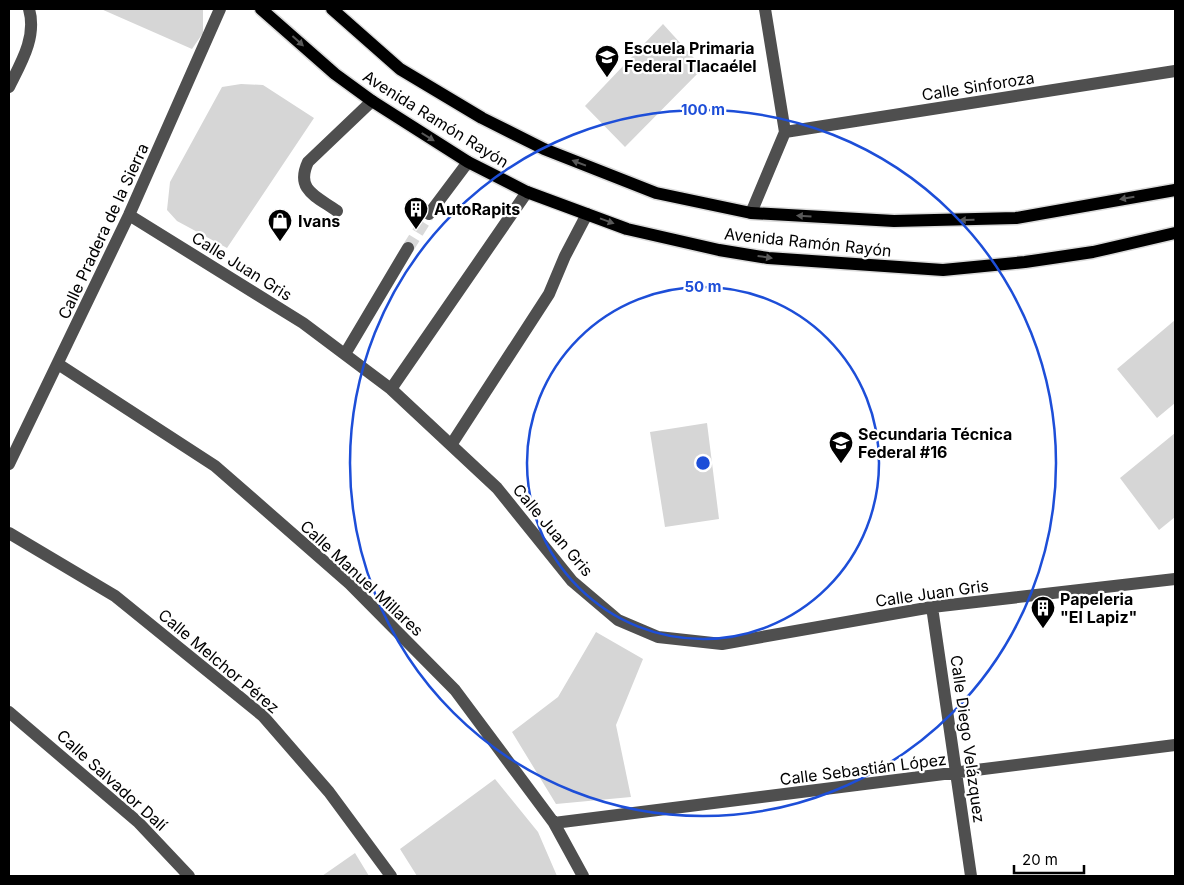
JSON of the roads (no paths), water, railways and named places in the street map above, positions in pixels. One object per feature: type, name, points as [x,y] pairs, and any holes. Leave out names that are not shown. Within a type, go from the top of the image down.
[{"type":"main road","name":"Avenida Ramón Rayón","points":[[261,9],[335,74],[372,101],[468,162],[527,192],[627,228],[738,253],[837,264],[943,270],[1025,262],[1092,252],[1175,233]]},
{"type":"main road","name":"Avenida Ramón Rayón","points":[[332,9],[400,69],[482,118],[544,149],[656,193],[752,213],[894,221],[1016,218],[1175,190]]},
{"type":"street","points":[[9,87],[25,56],[32,19],[29,9]]},
{"type":"street","name":"Calle Pradera de la Sierra","points":[[9,464],[129,215],[220,9]]},
{"type":"street","points":[[752,213],[785,132],[765,9]]},
{"type":"street","name":"Calle Sinforoza","points":[[785,132],[1175,71]]},
{"type":"street","points":[[337,211],[310,192],[304,185],[302,175],[308,162],[372,101]]},
{"type":"street","points":[[429,214],[468,162]]},
{"type":"street","points":[[391,388],[527,192]]},
{"type":"street","points":[[451,445],[549,294],[565,256],[587,214]]},
{"type":"street","name":"Calle Juan Gris","points":[[129,215],[303,322],[391,388],[497,488],[572,581],[618,620],[658,637],[722,644],[932,607],[1175,579]]},
{"type":"street","points":[[345,354],[408,248]]},
{"type":"street","name":"Calle Manuel Millares","points":[[58,364],[215,466],[350,584],[455,690],[554,823],[582,876]]},
{"type":"street","name":"Calle Melchor Pérez","points":[[9,533],[115,596],[263,716],[329,792],[391,876]]},
{"type":"street","name":"Calle Diego Velázquez","points":[[932,607],[971,876]]},
{"type":"street","name":"Calle Salvador Dalí","points":[[9,712],[138,822],[189,876]]},
{"type":"street","name":"Calle Sebastián López","points":[[554,823],[1175,745]]},
{"type":"tunnel","points":[[408,248],[429,214]]},
{"type":"place","name":"Escuela Primaria Federal Tlacaélel","points":[[607,78]]},
{"type":"place","name":"AutoRapits","points":[[416,230]]},
{"type":"place","name":"Ivans","points":[[280,242]]},
{"type":"place","name":"Secundaria Técnica Federal #16","points":[[841,464]]},
{"type":"place","name":"Papeleria \"El Lapiz\"","points":[[1043,629]]}]
